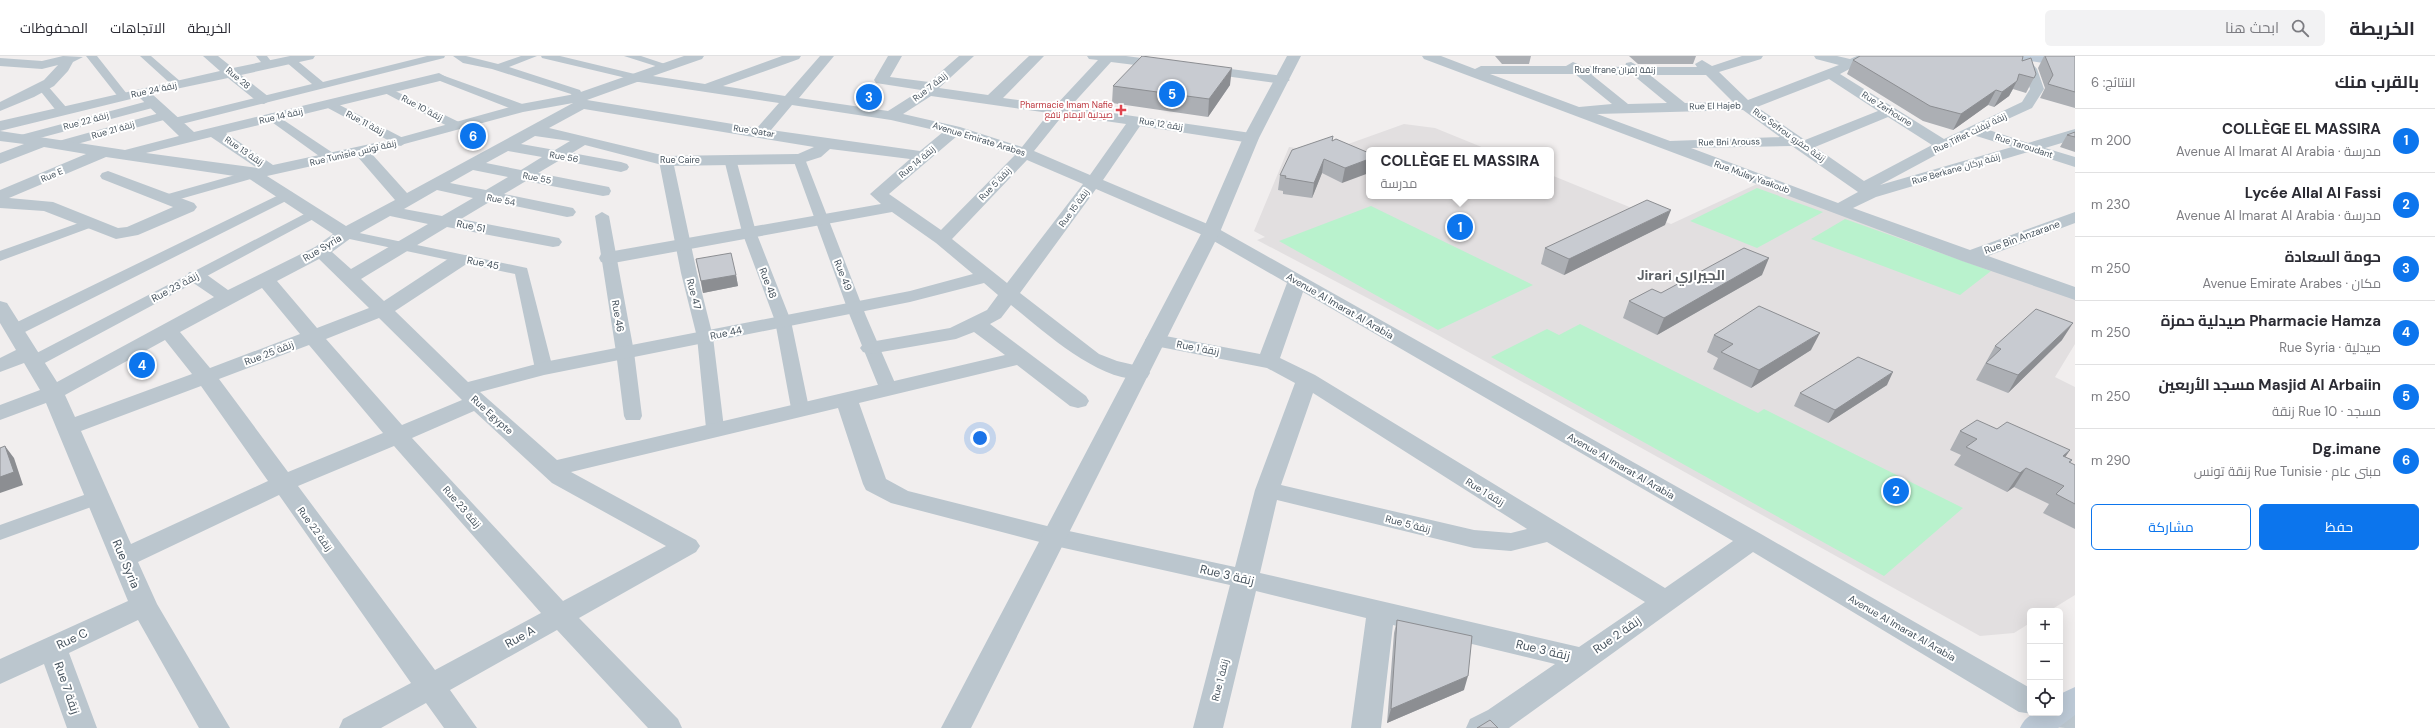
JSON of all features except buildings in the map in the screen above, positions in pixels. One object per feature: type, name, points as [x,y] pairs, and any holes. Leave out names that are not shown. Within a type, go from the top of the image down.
[{"type":"main road","points":[[2024,56],[2075,64]]},
{"type":"main road","points":[[2061,56],[2075,58]]},
{"type":"street","points":[[91,56],[105,71],[123,96]]},
{"type":"street","points":[[145,56],[177,84]]},
{"type":"street","name":"Rue 28","points":[[210,56],[233,73],[264,100]]},
{"type":"street","name":"Rue 21 زنقة","points":[[60,145],[171,119],[264,100],[321,86],[386,65],[437,56]]},
{"type":"street","points":[[458,56],[472,63],[498,67],[576,92],[580,100]]},
{"type":"street","points":[[498,67],[532,56]]},
{"type":"street","points":[[546,56],[639,78]]},
{"type":"street","points":[[629,56],[668,67]]},
{"type":"street","name":"Rue Tunisie زنقة تونس","points":[[0,136],[253,174],[401,142],[521,108],[580,100],[698,56]]},
{"type":"street","points":[[708,87],[794,56]]},
{"type":"street","points":[[762,132],[827,56]]},
{"type":"street","points":[[895,56],[881,80],[930,89]]},
{"type":"street","name":"Rue 7 زنقة","points":[[891,116],[930,89],[967,56]]},
{"type":"street","points":[[990,101],[1037,56]]},
{"type":"street","points":[[1103,56],[1178,64],[1283,80]]},
{"type":"street","name":"Rue 5 زنقة","points":[[942,239],[1026,153],[1103,56]]},
{"type":"street","points":[[956,728],[1211,232],[1251,138],[1283,80],[1294,56]]},
{"type":"street","name":"Rue Mulay Yaakoub","points":[[1429,56],[1969,257],[2075,294]]},
{"type":"street","points":[[1485,56],[1495,70]]},
{"type":"street","points":[[1564,56],[1577,70],[1625,108]]},
{"type":"street","points":[[1620,56],[1681,107]]},
{"type":"street","name":"Rue Sefrou زنقة صفرو","points":[[1695,56],[1746,106],[1866,190]]},
{"type":"street","name":"Rue Ifrane زنقة إفران","points":[[1471,71],[1636,69],[1709,71],[1756,56]]},
{"type":"street","points":[[1820,56],[1852,64]]},
{"type":"street","name":"Rue El Hajeb","points":[[1576,111],[1625,108],[1746,106],[1830,74],[1867,56]]},
{"type":"street","name":"Rue Tiflet زنقة تيفلت","points":[[1866,190],[1943,145],[1972,130],[2019,110],[2032,98],[2037,89],[2030,69],[2019,56]]},
{"type":"street","points":[[300,57],[321,86]]},
{"type":"street","name":"Rue 24 زنقة","points":[[0,126],[123,96],[233,73],[265,60],[300,57]]},
{"type":"street","points":[[0,62],[38,65],[74,58]]},
{"type":"street","points":[[0,108],[42,86],[61,73],[74,58]]},
{"type":"street","name":"Rue Zerhoune","points":[[1830,74],[1943,145]]},
{"type":"street","points":[[439,77],[521,108]]},
{"type":"street","name":"Rue 14 زنقة","points":[[124,155],[439,77]]},
{"type":"street","name":"Avenue Emirate Arabes","points":[[639,78],[708,87],[891,116],[955,130],[1026,153],[1211,232]]},
{"type":"street","points":[[42,86],[62,110]]},
{"type":"street","name":"Rue 12 زنقة","points":[[930,89],[990,101],[1060,109],[1251,138]]},
{"type":"street","points":[[0,90],[28,94]]},
{"type":"street","name":"Rue 10 زنقة","points":[[387,90],[456,126]]},
{"type":"street","points":[[142,92],[152,104],[191,138]]},
{"type":"street","name":"Rue Syria","points":[[53,393],[227,298],[321,251],[345,234],[507,146],[580,100]]},
{"type":"street","name":"Rue Qatar","points":[[580,100],[827,144],[925,156]]},
{"type":"street","name":"Rue 22 زنقة","points":[[20,139],[152,104]]},
{"type":"street","name":"Rue 11 زنقة","points":[[330,104],[401,142]]},
{"type":"street","points":[[1800,144],[1890,111]]},
{"type":"street","points":[[273,117],[331,158]]},
{"type":"street","name":"Rue 15 زنقة","points":[[870,348],[956,333],[994,314],[1010,295],[1137,120]]},
{"type":"street","name":"Rue 14 زنقة","points":[[896,206],[878,194],[955,130]]},
{"type":"street","name":"Rue Taroudant","points":[[1972,130],[2075,162]]},
{"type":"street","name":"Rue Caire","points":[[532,131],[583,140],[651,159],[666,161],[799,159],[816,154],[827,144]]},
{"type":"street","name":"Rue 13 زنقة","points":[[214,132],[272,171]]},
{"type":"street","name":"Rue Berkane زنقة بركان","points":[[1839,209],[1866,190],[2075,134]]},
{"type":"street","points":[[349,278],[583,140]]},
{"type":"street","points":[[0,159],[41,143]]},
{"type":"street","name":"Rue Bni Arouss","points":[[1664,144],[1800,144]]},
{"type":"street","name":"Rue 56","points":[[507,146],[556,156],[621,166]]},
{"type":"street","points":[[361,151],[400,196],[409,199]]},
{"type":"street","name":"Rue E","points":[[0,196],[104,152]]},
{"type":"street","name":"Rue 48","points":[[730,159],[749,232],[783,321],[800,408]]},
{"type":"street","name":"Rue 49","points":[[799,159],[857,309],[870,348],[889,390]]},
{"type":"street","name":"Rue 47","points":[[666,161],[683,244],[706,337],[715,428]]},
{"type":"street","name":"Rue 55","points":[[471,166],[603,191]]},
{"type":"street","points":[[166,199],[253,174],[345,234]]},
{"type":"street","points":[[0,203],[43,205],[116,234],[125,234],[188,207],[108,176]]},
{"type":"street","name":"Rue 54","points":[[436,185],[487,197],[567,212]]},
{"type":"street","points":[[5,317],[287,195]]},
{"type":"street","points":[[608,258],[896,206],[942,239],[986,276],[1092,358],[1110,366],[1139,373]]},
{"type":"street","name":"Rue 51","points":[[389,211],[553,242]]},
{"type":"street","name":"Rue 23 زنقة","points":[[32,357],[196,276],[314,213]]},
{"type":"street","name":"Rue 46","points":[[602,216],[625,352],[633,416]]},
{"type":"street","name":"Rue Bin Anzarane","points":[[1969,257],[2075,217]]},
{"type":"street","points":[[0,256],[90,223]]},
{"type":"street","name":"Avenue Al Imarat Al Arabia","points":[[1211,232],[2027,698]]},
{"type":"street","name":"Rue 45","points":[[345,234],[522,271],[544,369]]},
{"type":"street","name":"Rue Egypte","points":[[321,251],[471,396],[561,477],[687,546]]},
{"type":"street","name":"Rue 25 زنقة","points":[[68,428],[383,310],[461,259]]},
{"type":"street","points":[[196,276],[227,298]]},
{"type":"street","name":"Rue 44","points":[[124,558],[282,484],[398,434],[471,396],[488,382],[625,352],[783,321],[857,309],[946,289],[986,276]]},
{"type":"street","name":"Rue 23 زنقة","points":[[265,279],[398,434],[559,616],[667,728]]},
{"type":"street","points":[[1268,362],[1298,282]]},
{"type":"street","name":"Rue Syria","points":[[5,317],[32,357],[53,393],[144,606],[215,728]]},
{"type":"street","points":[[976,323],[1078,401]]},
{"type":"street","name":"Rue 22 زنقة","points":[[168,330],[206,377],[282,484],[462,728]]},
{"type":"street","name":"Rue 1 زنقة","points":[[1155,340],[1268,362],[1307,380],[1550,532],[1665,601]]},
{"type":"street","points":[[0,366],[32,357]]},
{"type":"street","points":[[552,469],[715,428],[800,408],[889,390],[1020,358]]},
{"type":"street","name":"Rue 1 زنقة","points":[[1208,728],[1267,490],[1307,380]]},
{"type":"street","points":[[0,413],[53,393]]},
{"type":"street","name":"Rue 3 زنقة","points":[[846,398],[875,484],[900,497],[1055,536],[1245,579],[1582,659]]},
{"type":"street","name":"Rue 5 زنقة","points":[[1267,490],[1474,540],[1511,542],[1550,532]]},
{"type":"street","points":[[0,533],[98,497]]},
{"type":"street","name":"Rue 2 زنقة","points":[[1496,725],[1582,659],[1752,540]]},
{"type":"street","name":"Rue A","points":[[354,728],[687,546]]},
{"type":"street","name":"Rue C","points":[[0,672],[144,606]]},
{"type":"street","points":[[1366,728],[1381,611]]},
{"type":"street","name":"Rue 7 زنقة","points":[[53,648],[82,728]]},
{"type":"shaded area","points":[[1404,124],[1435,128],[1482,147],[1366,147],[1366,199],[1554,199],[1554,176],[1671,224],[1757,184],[2075,297],[2075,344],[2055,377],[2075,387],[2075,595],[2054,608],[2027,608],[2027,625],[2014,633],[1980,636],[1436,334],[1257,240],[1265,237],[1254,231],[1289,147],[1326,152]]},
{"type":"green space","points":[[1757,188],[1823,212],[1757,248],[1690,221]]},
{"type":"green space","points":[[1371,206],[1533,285],[1438,330],[1279,241]]},
{"type":"green space","points":[[1845,219],[1991,271],[1960,295],[1811,239]]},
{"type":"green space","points":[[1580,324],[1758,413],[1764,409],[1963,508],[1884,576],[1491,357],[1547,329],[1559,335]]},
{"type":"place","name":"Masjid Al Arbaiin مسجد الأربعين","points":[[1172,94]]},
{"type":"place","name":"حومة السعادة","points":[[869,97]]},
{"type":"place","name":"Pharmacie Imam Nafie صيدلية الإمام نافع","points":[[1121,110]]},
{"type":"place","name":"Dg.imane","points":[[473,136]]},
{"type":"place","name":"COLLÈGE EL MASSIRA","points":[[1460,227]]},
{"type":"place","name":"Pharmacie Hamza صيدلية حمزة","points":[[142,365]]},
{"type":"place","name":"Lycée Allal Al Fassi","points":[[1896,491]]},
{"type":"district","name":"Jirari الجيراري","points":[[1681,275]]}]
